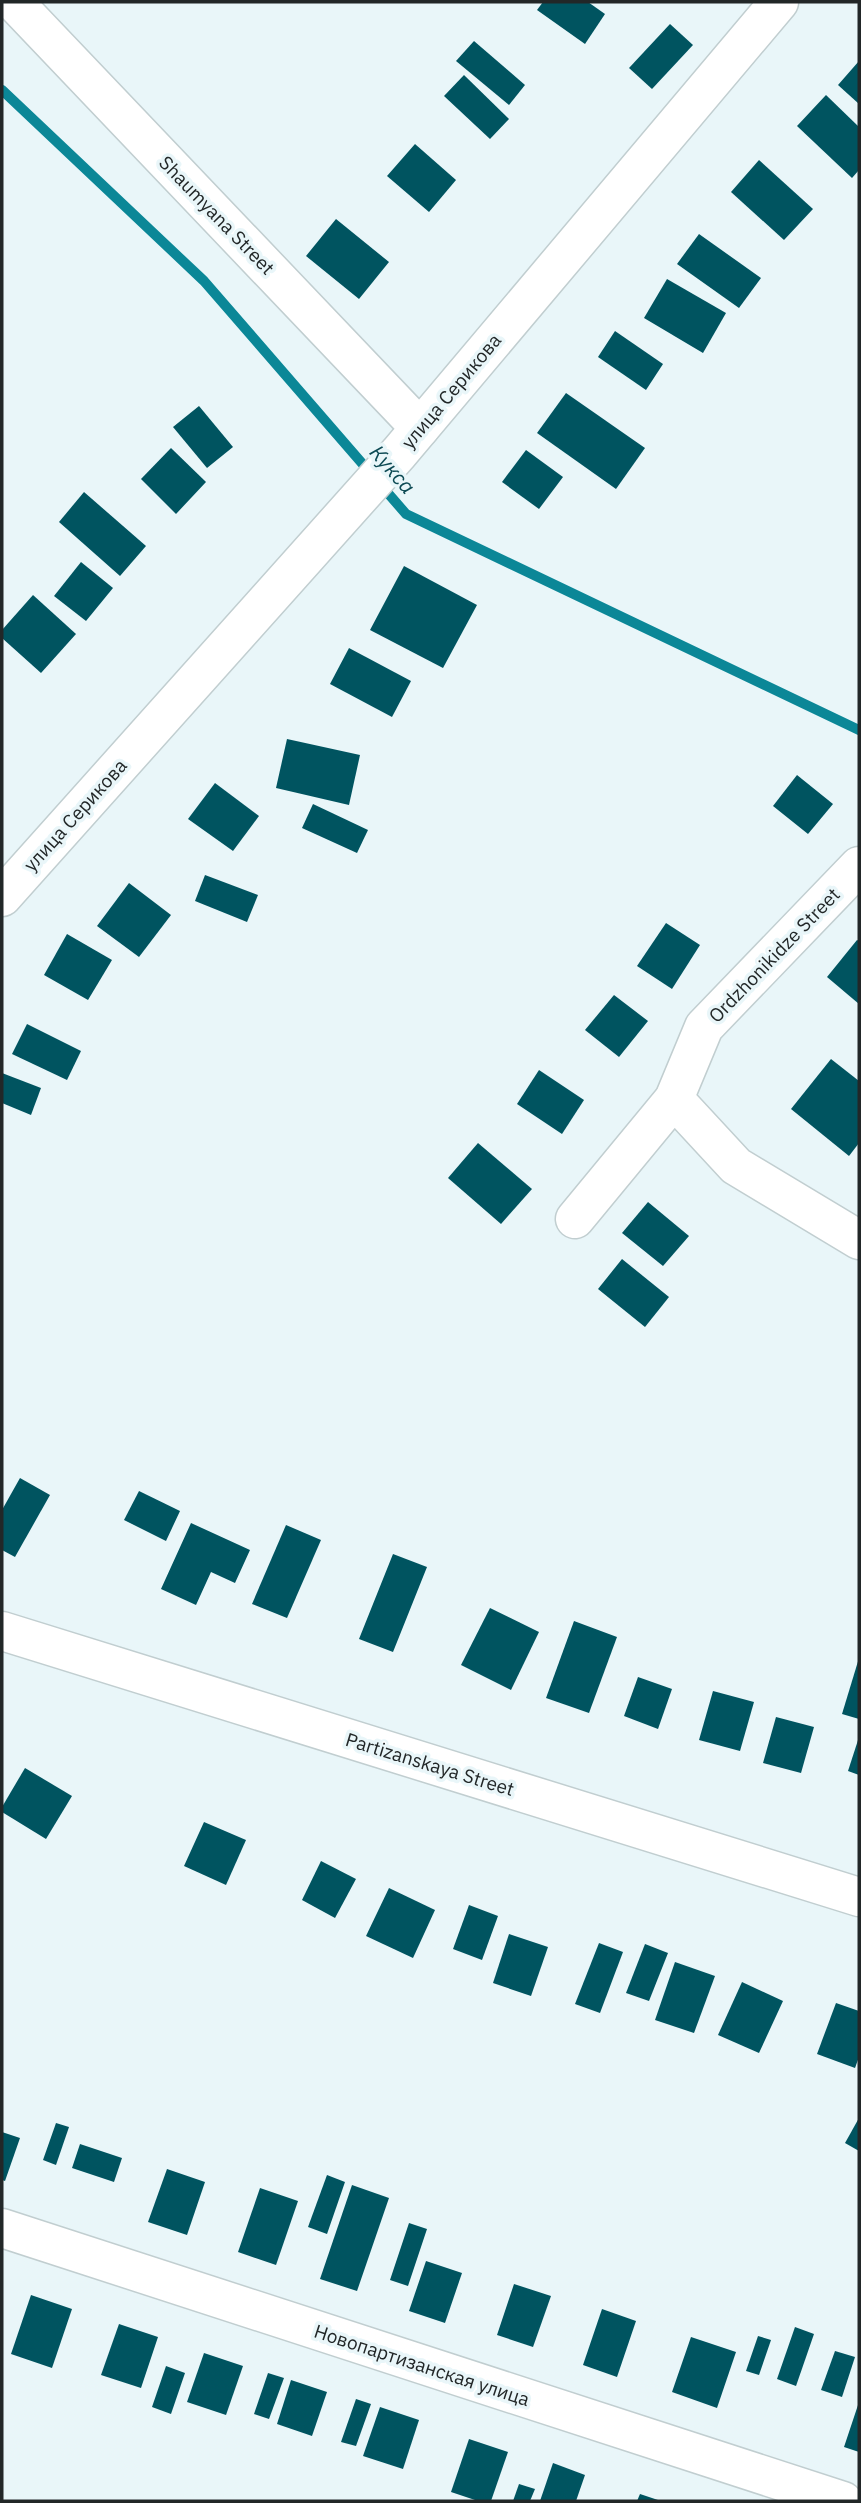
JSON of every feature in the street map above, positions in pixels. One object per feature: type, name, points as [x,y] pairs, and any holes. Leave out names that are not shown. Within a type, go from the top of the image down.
[{"type":"street","name":"Shaumyana Street","points":[[14,2],[409,441]]},
{"type":"street","name":"улица Серикова","points":[[2,897],[409,441],[779,2]]},
{"type":"street","name":"Ordzhonikidze Street","points":[[575,1219],[674,1099],[704,1027],[859,866]]},
{"type":"street","points":[[674,1099],[736,1166],[859,1240]]},
{"type":"street","name":"Partizanskaya Street","points":[[2,1631],[859,1897]]},
{"type":"street","name":"Новопартизанская улица","points":[[2,2228],[843,2501]]},
{"type":"building","points":[[543,2],[588,2],[605,14],[585,44],[537,10]]},
{"type":"building","points":[[670,24],[693,45],[652,89],[629,68]]},
{"type":"building","points":[[474,41],[525,85],[509,105],[456,61]]},
{"type":"building","points":[[859,61],[859,104],[838,85]]},
{"type":"building","points":[[464,75],[509,119],[490,139],[444,96]]},
{"type":"building","points":[[826,95],[859,127],[859,170],[852,178],[797,126]]},
{"type":"building","points":[[415,144],[456,180],[429,212],[387,176]]},
{"type":"building","points":[[759,160],[813,209],[784,240],[731,192]]},
{"type":"building","points":[[336,219],[389,262],[359,299],[306,256]]},
{"type":"building","points":[[699,234],[761,278],[739,308],[677,264]]},
{"type":"building","points":[[667,279],[726,313],[703,353],[644,318]]},
{"type":"building","points":[[615,331],[663,364],[646,390],[598,357]]},
{"type":"building","points":[[566,393],[645,448],[616,489],[537,433]]},
{"type":"building","points":[[199,406],[233,447],[207,468],[173,427]]},
{"type":"building","points":[[171,448],[206,482],[176,514],[141,479]]},
{"type":"building","points":[[526,450],[563,477],[539,509],[502,482]]},
{"type":"building","points":[[84,492],[146,546],[120,576],[59,522]]},
{"type":"building","points":[[81,562],[113,588],[86,621],[54,596]]},
{"type":"building","points":[[404,566],[477,605],[443,668],[370,630]]},
{"type":"building","points":[[33,595],[76,634],[41,673],[2,638],[2,630]]},
{"type":"building","points":[[349,648],[411,681],[392,717],[330,684]]},
{"type":"building","points":[[287,739],[360,755],[349,805],[276,788]]},
{"type":"building","points":[[797,775],[833,804],[808,834],[773,806]]},
{"type":"building","points":[[215,783],[259,816],[233,851],[188,819]]},
{"type":"building","points":[[313,804],[368,830],[357,853],[302,828]]},
{"type":"building","points":[[205,875],[258,895],[247,922],[195,901]]},
{"type":"building","points":[[129,883],[171,915],[139,957],[97,926]]},
{"type":"building","points":[[666,923],[700,945],[672,989],[637,966]]},
{"type":"building","points":[[67,934],[112,960],[88,1000],[44,975]]},
{"type":"building","points":[[857,940],[859,941],[859,1004],[827,977]]},
{"type":"building","points":[[614,995],[648,1021],[619,1057],[585,1030]]},
{"type":"building","points":[[27,1024],[81,1051],[67,1080],[12,1054]]},
{"type":"building","points":[[831,1059],[859,1081],[859,1143],[849,1156],[791,1109]]},
{"type":"building","points":[[539,1070],[584,1100],[562,1134],[517,1104]]},
{"type":"building","points":[[2,1073],[41,1088],[31,1115],[2,1103]]},
{"type":"building","points":[[478,1143],[532,1189],[501,1224],[448,1178]]},
{"type":"building","points":[[648,1202],[689,1236],[663,1266],[622,1233]]},
{"type":"building","points":[[622,1259],[669,1297],[645,1327],[598,1289]]},
{"type":"building","points":[[20,1478],[50,1495],[15,1557],[2,1550],[2,1510]]},
{"type":"building","points":[[139,1491],[180,1511],[166,1541],[124,1520]]},
{"type":"building","points":[[191,1523],[250,1550],[235,1583],[211,1572],[196,1605],[161,1589]]},
{"type":"building","points":[[286,1525],[321,1540],[287,1618],[252,1604]]},
{"type":"building","points":[[393,1554],[427,1567],[393,1652],[359,1639]]},
{"type":"building","points":[[490,1608],[539,1632],[511,1690],[461,1665]]},
{"type":"building","points":[[574,1621],[617,1637],[589,1713],[546,1698]]},
{"type":"building","points":[[859,1658],[859,1719],[842,1714]]},
{"type":"building","points":[[638,1677],[672,1689],[658,1729],[624,1716]]},
{"type":"building","points":[[713,1691],[754,1702],[740,1751],[699,1740]]},
{"type":"building","points":[[776,1717],[814,1727],[801,1773],[763,1763]]},
{"type":"building","points":[[859,1737],[859,1775],[848,1771]]},
{"type":"building","points":[[25,1768],[72,1796],[46,1839],[2,1812],[2,1807]]},
{"type":"building","points":[[204,1822],[246,1840],[226,1885],[184,1866]]},
{"type":"building","points":[[321,1861],[356,1879],[335,1918],[302,1900]]},
{"type":"building","points":[[389,1888],[435,1910],[413,1958],[366,1936]]},
{"type":"building","points":[[469,1905],[498,1916],[482,1960],[453,1949]]},
{"type":"building","points":[[509,1934],[548,1947],[531,1996],[493,1983]]},
{"type":"building","points":[[599,1943],[623,1952],[600,2013],[575,2004]]},
{"type":"building","points":[[645,1944],[668,1953],[649,2001],[626,1993]]},
{"type":"building","points":[[675,1962],[715,1976],[694,2033],[655,2020]]},
{"type":"building","points":[[742,1982],[783,2001],[759,2053],[718,2035]]},
{"type":"building","points":[[836,2003],[859,2011],[859,2057],[855,2068],[817,2054]]},
{"type":"building","points":[[859,2118],[859,2151],[845,2143]]},
{"type":"building","points":[[56,2123],[69,2127],[56,2165],[43,2160]]},
{"type":"building","points":[[2,2132],[20,2138],[5,2181],[2,2180]]},
{"type":"building","points":[[80,2144],[122,2158],[114,2182],[72,2168]]},
{"type":"building","points":[[167,2169],[205,2182],[187,2235],[148,2222]]},
{"type":"building","points":[[327,2175],[345,2182],[327,2234],[308,2227]]},
{"type":"building","points":[[352,2185],[389,2198],[357,2291],[320,2279]]},
{"type":"building","points":[[260,2188],[298,2201],[276,2265],[238,2252]]},
{"type":"building","points":[[409,2223],[427,2229],[408,2286],[390,2280]]},
{"type":"building","points":[[426,2261],[462,2273],[445,2323],[409,2311]]},
{"type":"building","points":[[514,2284],[551,2296],[533,2347],[497,2335]]},
{"type":"building","points":[[31,2295],[72,2309],[52,2368],[11,2354]]},
{"type":"building","points":[[602,2309],[636,2321],[617,2377],[583,2365]]},
{"type":"building","points":[[119,2324],[158,2337],[141,2388],[101,2375]]},
{"type":"building","points":[[795,2327],[814,2334],[796,2386],[777,2379]]},
{"type":"building","points":[[758,2336],[771,2340],[759,2375],[746,2371]]},
{"type":"building","points":[[691,2337],[736,2352],[717,2408],[672,2392]]},
{"type":"building","points":[[835,2351],[855,2357],[842,2397],[821,2390]]},
{"type":"building","points":[[204,2353],[243,2366],[226,2415],[187,2402]]},
{"type":"building","points":[[166,2366],[185,2373],[171,2414],[152,2407]]},
{"type":"building","points":[[268,2373],[284,2378],[269,2419],[254,2414]]},
{"type":"building","points":[[291,2380],[327,2392],[312,2436],[277,2424]]},
{"type":"building","points":[[356,2399],[371,2404],[356,2446],[341,2442]]},
{"type":"building","points":[[859,2402],[859,2452],[844,2447]]},
{"type":"building","points":[[380,2407],[419,2420],[403,2469],[363,2456]]},
{"type":"building","points":[[469,2439],[508,2452],[491,2501],[478,2501],[451,2492]]},
{"type":"building","points":[[553,2463],[585,2475],[576,2501],[540,2501]]},
{"type":"building","points":[[519,2484],[535,2489],[530,2501],[513,2501]]},
{"type":"building","points":[[640,2494],[661,2501],[637,2501]]},
{"type":"waterway","name":"Кукса","points":[[2,90],[204,281],[406,514],[859,730]]}]
